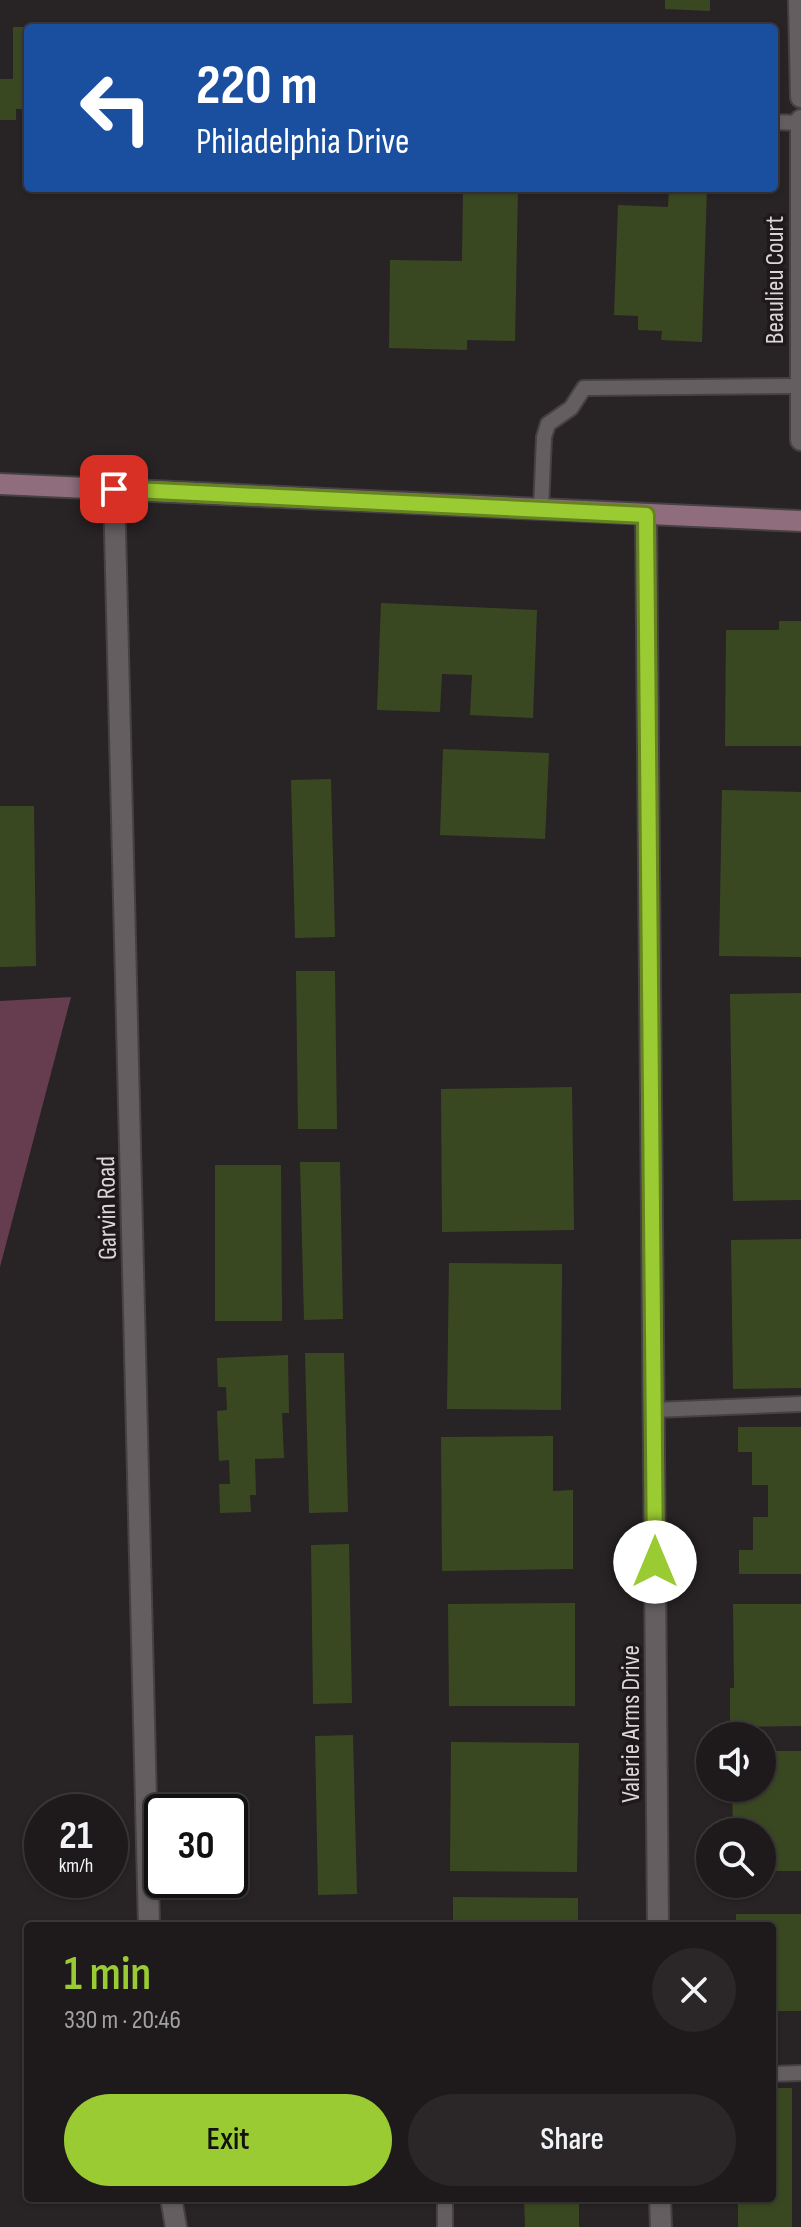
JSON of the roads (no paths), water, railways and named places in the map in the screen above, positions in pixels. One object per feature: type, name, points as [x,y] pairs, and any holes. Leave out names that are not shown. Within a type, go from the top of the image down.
[{"type":"main road","points":[[0,484],[801,521]]},
{"type":"street","points":[[799,0],[801,97]]},
{"type":"street","name":"Beaulieu Court","points":[[801,122],[801,440]]},
{"type":"street","name":"Garvin Road","points":[[114,489],[117,747],[149,1922]]},
{"type":"street","name":"Valerie Arms Drive","points":[[646,515],[658,1922]]},
{"type":"street","points":[[172,2202],[176,2227]]},
{"type":"street","points":[[660,2202],[661,2227]]},
{"type":"lane","points":[[778,122],[801,122]]},
{"type":"lane","points":[[541,509],[544,437],[548,424],[571,408],[584,388],[801,386]]},
{"type":"lane","points":[[654,1410],[801,1404]]},
{"type":"lane","points":[[776,2074],[801,2073]]},
{"type":"lane","points":[[445,2202],[445,2227]]}]
